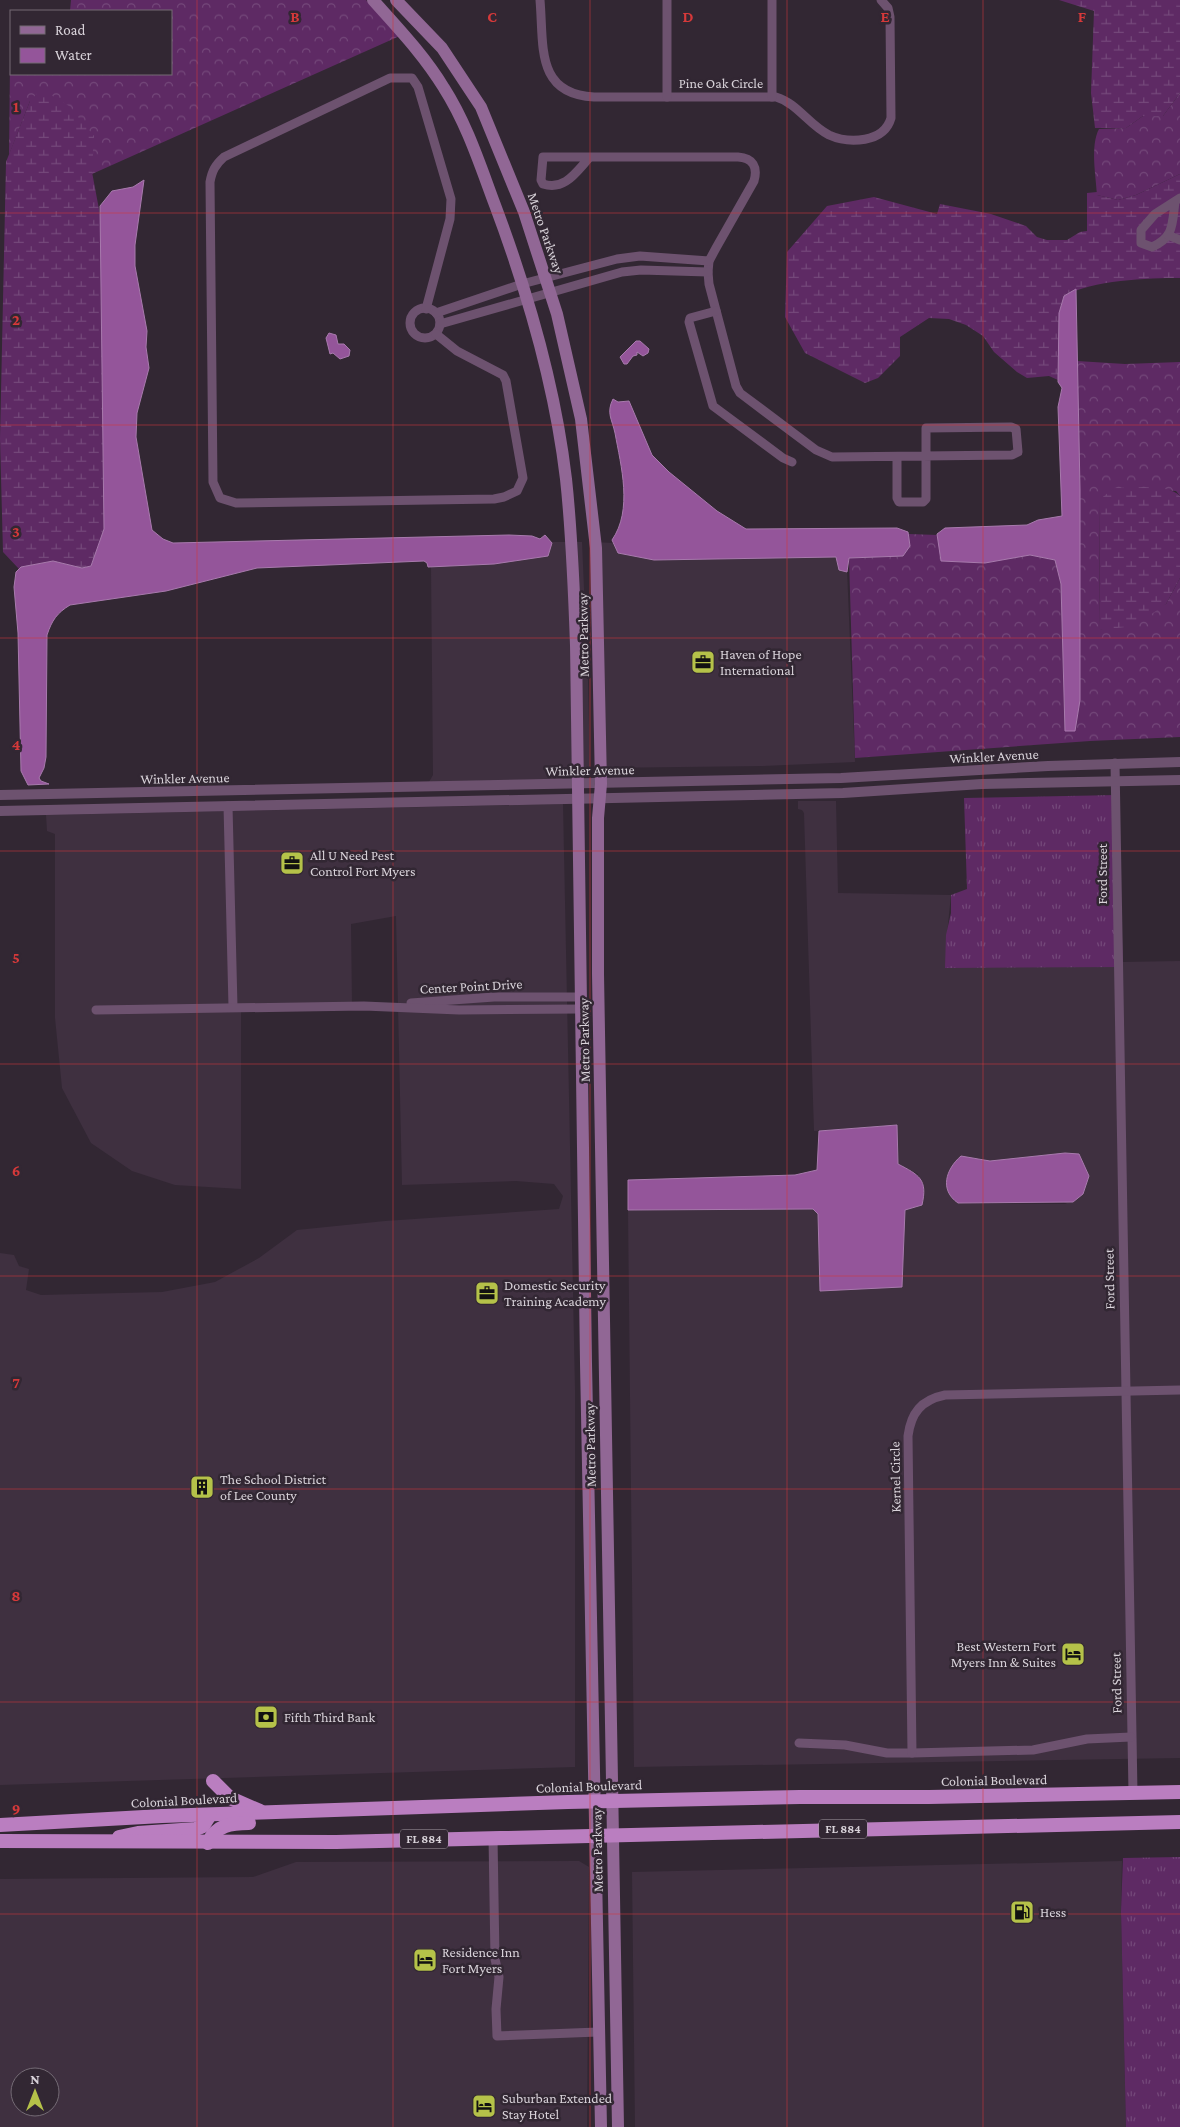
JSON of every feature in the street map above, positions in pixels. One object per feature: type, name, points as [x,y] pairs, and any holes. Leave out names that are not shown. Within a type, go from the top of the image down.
[{"type":"highway","points":[[213,1782],[230,1798],[266,1813]]},
{"type":"highway","name":"Colonial Boulevard","points":[[0,1825],[210,1815],[611,1801],[1180,1792]]},
{"type":"highway","points":[[208,1843],[217,1830],[233,1823],[326,1820],[355,1817],[380,1809]]},
{"type":"highway","points":[[102,1842],[138,1832],[196,1829],[203,1826],[210,1815]]},
{"type":"highway","name":"FL 884","points":[[0,1840],[208,1843],[1180,1822]]},
{"type":"main road","name":"Metro Parkway","points":[[372,0],[432,69],[465,124],[512,248],[527,301],[553,400],[568,498],[574,567],[593,1802],[601,2127]]},
{"type":"main road","name":"Metro Parkway","points":[[396,0],[442,48],[481,107],[524,212],[551,294],[581,419],[593,510],[596,556],[601,784],[598,818],[598,974],[611,1834],[618,2127]]},
{"type":"street","name":"Pine Oak Circle","points":[[540,0],[546,66],[553,80],[563,89],[585,97],[772,97],[789,103],[824,132],[837,138],[866,139],[886,130],[892,112],[890,18],[888,8],[881,0]]},
{"type":"street","points":[[667,0],[667,97]]},
{"type":"street","points":[[772,0],[772,97]]},
{"type":"street","points":[[426,309],[450,219],[451,199],[418,87],[412,78],[390,78],[224,157],[212,172],[210,182],[213,482],[220,498],[236,503],[494,498],[504,497],[517,491],[523,478],[506,381],[503,375],[457,351],[436,334]]},
{"type":"street","points":[[590,157],[568,182],[548,186],[543,184],[541,180],[543,157],[590,157],[748,158],[756,170],[754,182],[709,261],[709,284],[716,312],[736,386],[746,398],[824,454],[844,457],[897,457],[927,456],[1012,455],[1018,452],[1016,429],[1012,426],[926,428],[927,456],[926,499],[899,502],[897,498],[897,457]]},
{"type":"street","points":[[1178,200],[1166,241],[1152,247],[1142,243],[1141,230],[1155,214],[1178,200]]},
{"type":"street","points":[[1168,236],[1180,240]]},
{"type":"street","points":[[436,334],[422,338],[417,336],[411,328],[412,315],[421,309],[436,313],[522,284],[627,257],[709,261]]},
{"type":"street","points":[[440,324],[631,271],[708,272]]},
{"type":"street","points":[[716,312],[690,318],[689,322],[713,406],[783,458],[792,462]]},
{"type":"street","points":[[436,313],[440,324],[436,334]]},
{"type":"street","name":"Winkler Avenue","points":[[0,795],[850,778],[1115,763],[1180,762]]},
{"type":"street","name":"Ford Street","points":[[1115,763],[1133,1793]]},
{"type":"street","name":"Winkler Avenue","points":[[0,812],[600,799],[843,792],[982,784],[1180,780]]},
{"type":"street","points":[[233,1007],[228,806],[234,798],[243,795],[278,793],[298,789]]},
{"type":"street","points":[[88,810],[119,802],[128,792]]},
{"type":"street","name":"Center Point Drive","points":[[96,1010],[364,1006],[494,997],[581,1003]]},
{"type":"street","name":"Kernel Circle","points":[[912,1753],[908,1436],[913,1415],[922,1404],[932,1398],[944,1395],[1180,1390]]},
{"type":"street","points":[[798,1743],[845,1746],[887,1753],[912,1753],[1033,1750],[1087,1739],[1131,1737]]},
{"type":"street","points":[[493,1837],[495,1959],[499,1977],[496,2009],[497,2036],[598,2032]]},
{"type":"shaded area","points":[[551,542],[568,542],[573,770],[568,771],[562,779],[429,782],[433,775],[431,567],[494,564],[548,556]]},
{"type":"shaded area","points":[[577,542],[582,542],[590,768],[582,769]]},
{"type":"shaded area","points":[[594,542],[613,543],[618,553],[654,560],[837,557],[847,572],[847,569],[855,762],[763,766],[599,768]]},
{"type":"shaded area","points":[[798,801],[836,801],[838,893],[951,895],[947,934],[1123,962],[1180,961],[1180,1758],[634,1767],[628,1210],[813,1209],[818,1214],[820,1291],[905,1210],[918,1174],[898,1164],[897,1125],[814,1131],[804,813],[798,809]],"holes":[[[977,1158],[990,1161],[1067,1204],[958,1203]]]},
{"type":"shaded area","points":[[563,804],[575,1390],[575,1767],[0,1785],[0,1253],[14,1255],[19,1266],[29,1269],[26,1290],[41,1295],[162,1292],[215,1282],[259,1258],[297,1230],[385,1221],[559,1209],[563,1196],[554,1184],[516,1181],[402,1185],[396,916],[351,924],[352,1005],[241,1008],[241,1189],[175,1185],[132,1171],[91,1143],[62,1088],[55,1018],[55,834],[47,831],[46,815]]},
{"type":"shaded area","points":[[579,1861],[589,1867],[587,2127],[0,2127],[0,1879],[253,1877],[296,1862]]},
{"type":"shaded area","points":[[1122,1861],[1121,1911],[1126,2127],[635,2127],[632,1872]]},
{"type":"green space","points":[[71,0],[366,0],[402,35],[92,174],[30,101],[9,155],[10,63],[10,75],[172,75],[172,10],[70,10]]},
{"type":"green space","points":[[1059,0],[1180,0],[1180,93],[1163,116],[1143,116],[1126,128],[1095,128],[1091,93],[1094,11]]},
{"type":"green space","points":[[41,89],[69,106],[94,136],[92,172],[101,220],[104,529],[91,566],[82,568],[53,561],[19,569],[3,552],[0,439],[6,162],[30,101]]},
{"type":"green space","points":[[1180,93],[1180,174],[1136,195],[1118,200],[1097,195],[1094,152],[1099,129],[1126,128],[1143,116],[1163,116]]},
{"type":"green space","points":[[1180,174],[1180,278],[1137,279],[1105,283],[1089,286],[1064,296],[1059,313],[1058,380],[1049,376],[1027,378],[994,352],[983,336],[966,325],[949,319],[929,318],[900,337],[900,356],[878,378],[865,383],[805,353],[785,317],[787,252],[827,206],[874,197],[937,214],[940,204],[991,214],[1026,226],[1037,237],[1047,240],[1067,240],[1080,232],[1087,231],[1087,193],[1097,192],[1097,195],[1118,200],[1136,195]]},
{"type":"green space","points":[[1077,361],[1125,364],[1180,362],[1180,496],[1176,491],[1115,488],[1099,501],[1100,630],[1166,604],[1180,578],[1180,737],[1090,741],[855,758],[849,558],[903,556],[910,546],[908,534],[938,535],[941,561],[985,563],[1030,555],[1055,560],[1061,584],[1065,731],[1080,700],[1080,490]]},
{"type":"green space","points":[[1114,488],[1159,488],[1175,492],[1180,496],[1180,578],[1166,604],[1134,626],[1100,630],[1099,500]]},
{"type":"green space","points":[[1117,795],[1123,967],[945,968],[946,935],[951,913],[951,895],[967,889],[964,798]]},
{"type":"green space","points":[[1180,1857],[1180,2127],[1126,2127],[1121,1911],[1123,1858]]},
{"type":"water","points":[[144,180],[135,245],[135,266],[147,331],[146,347],[149,368],[137,413],[136,437],[152,530],[163,539],[173,543],[509,535],[532,536],[540,539],[545,535],[552,543],[548,556],[494,564],[428,567],[424,561],[257,568],[166,591],[70,605],[56,617],[47,635],[46,757],[44,768],[39,778],[41,781],[49,784],[28,785],[21,771],[18,633],[14,587],[16,572],[21,567],[53,561],[82,568],[91,566],[104,529],[100,206],[112,191],[133,187]]},
{"type":"water","points":[[1076,289],[1080,490],[1080,700],[1075,731],[1065,731],[1061,584],[1055,560],[1030,555],[985,563],[941,561],[937,534],[945,528],[1027,525],[1038,520],[1062,516],[1058,407],[1062,388],[1058,382],[1059,313],[1064,296]]},
{"type":"water","points":[[329,333],[336,335],[338,344],[344,344],[350,350],[349,356],[340,359],[333,353],[330,354],[326,338]]},
{"type":"water","points":[[636,341],[640,341],[649,349],[648,353],[643,356],[637,352],[637,355],[633,356],[627,364],[624,364],[620,357]]},
{"type":"water","points":[[613,399],[618,402],[629,401],[652,455],[669,472],[717,511],[746,529],[897,528],[908,532],[910,546],[903,556],[849,558],[847,572],[839,570],[836,557],[654,560],[618,553],[612,540],[622,515],[624,488],[615,433],[610,416]]},
{"type":"water","points":[[897,1125],[898,1164],[916,1175],[923,1184],[924,1189],[922,1205],[905,1210],[902,1287],[820,1291],[818,1214],[813,1209],[628,1210],[628,1180],[795,1175],[817,1170],[819,1131]]},
{"type":"water","points":[[1065,1153],[1079,1154],[1089,1176],[1083,1194],[1073,1202],[958,1203],[948,1192],[948,1173],[961,1156],[990,1161]]},
{"type":"place","name":"Haven of Hope International","points":[[703,662]]},
{"type":"place","name":"All U Need Pest Control Fort Myers","points":[[292,863]]},
{"type":"place","name":"Domestic Security Training Academy","points":[[487,1293]]},
{"type":"place","name":"The School District of Lee County","points":[[202,1487]]},
{"type":"place","name":"Best Western Fort Myers Inn & Suites","points":[[1073,1654]]},
{"type":"place","name":"Fifth Third Bank","points":[[266,1717]]},
{"type":"place","name":"Hess","points":[[1022,1912]]},
{"type":"place","name":"Residence Inn Fort Myers","points":[[425,1960]]},
{"type":"place","name":"Suburban Extended Stay Hotel","points":[[484,2106]]}]
